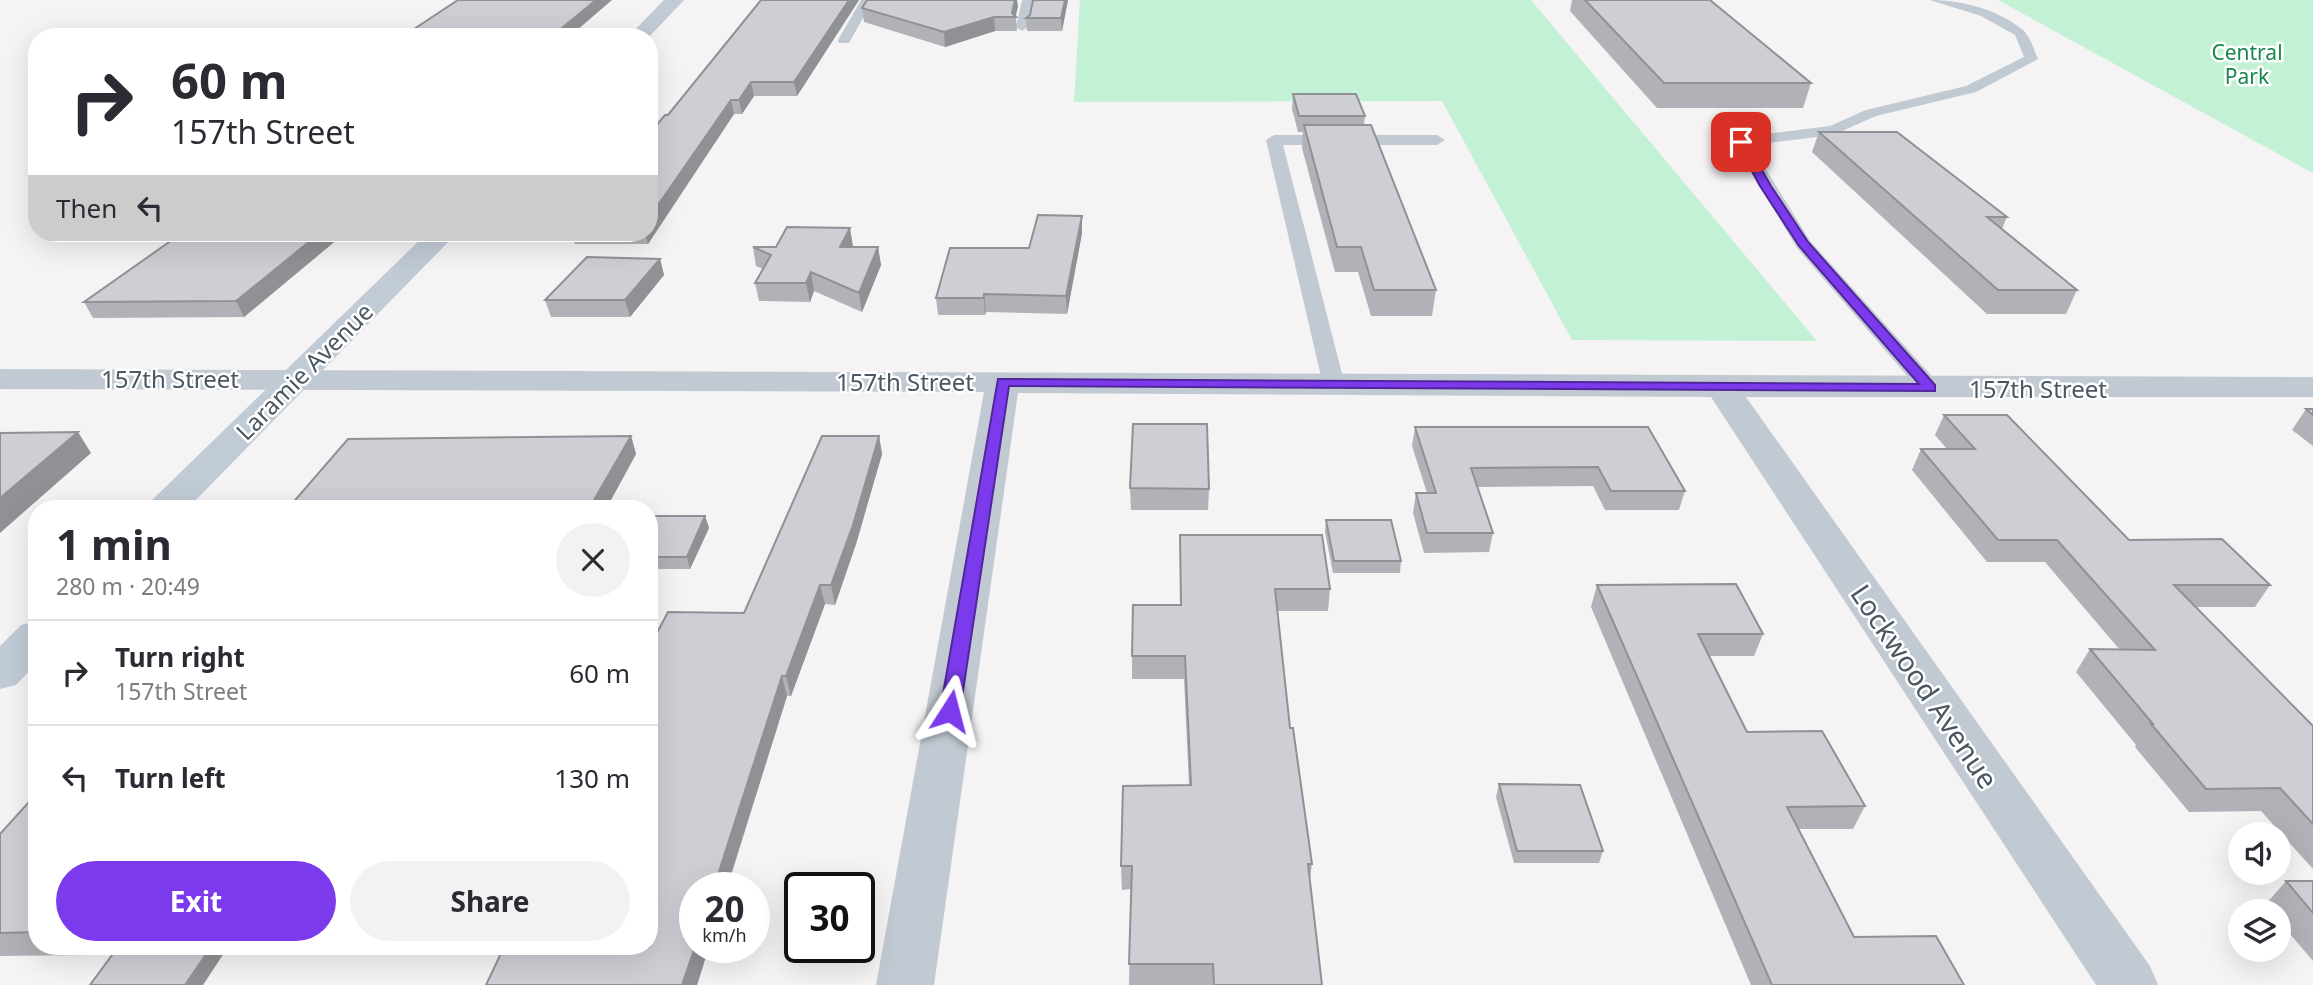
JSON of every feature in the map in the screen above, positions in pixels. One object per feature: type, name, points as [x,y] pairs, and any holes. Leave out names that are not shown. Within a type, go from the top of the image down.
[{"type":"street","points":[[647,28],[675,0]]},
{"type":"street","name":"Laramie Avenue","points":[[174,500],[434,242]]},
{"type":"street","name":"157th Street","points":[[0,379],[298,378],[1930,388],[2313,387]]},
{"type":"street","points":[[905,985],[1003,382]]},
{"type":"street","name":"Lockwood Avenue","points":[[1722,387],[2129,985]]},
{"type":"street","points":[[0,673],[28,645]]},
{"type":"lane","points":[[1022,27],[1028,0]]},
{"type":"lane","points":[[1930,388],[1804,244],[1741,142],[1833,130],[1871,113],[1971,89],[2031,59],[2020,33],[1985,13],[1936,0]]},
{"type":"lane","points":[[844,40],[872,1]]},
{"type":"lane","points":[[1334,385],[1274,140],[1437,140]]},
{"type":"green space","points":[[1080,0],[1531,0],[1817,341],[1572,340],[1442,101],[1074,102]]},
{"type":"green space","name":"Central Park","points":[[1998,0],[2313,0],[2313,173]]},
{"type":"building","points":[[458,0],[596,0],[562,28],[416,28]]},
{"type":"building","points":[[761,0],[849,0],[794,82],[751,82],[739,100],[731,100],[658,205],[658,123],[668,115]]},
{"type":"building","points":[[867,0],[1015,0],[1012,13],[1016,17],[994,17],[944,32],[862,8]]},
{"type":"building","points":[[1033,0],[1065,0],[1061,18],[1026,18],[1030,15]]},
{"type":"building","points":[[1585,0],[1710,0],[1811,83],[1664,83]]},
{"type":"building","points":[[1293,94],[1356,94],[1365,116],[1299,116]]},
{"type":"building","points":[[1304,125],[1371,125],[1436,290],[1374,290],[1361,247],[1337,247]]},
{"type":"building","points":[[1819,132],[1897,132],[2007,217],[1987,217],[2077,290],[1998,290]]},
{"type":"building","points":[[1038,215],[1082,216],[1066,296],[984,294],[984,298],[936,298],[950,248],[1029,248]]},
{"type":"building","points":[[787,227],[850,228],[840,247],[878,247],[859,293],[811,272],[806,283],[755,283],[771,255],[753,247],[776,247]]},
{"type":"building","points":[[169,242],[309,242],[236,301],[84,302]]},
{"type":"building","points":[[587,257],[660,259],[625,300],[545,300]]},
{"type":"building","points":[[1944,415],[2007,415],[2129,540],[2222,539],[2270,585],[2174,585],[2313,726],[2313,824],[2280,788],[2206,789],[2090,649],[2155,650],[2057,540],[1998,540],[1921,449],[1975,449]]},
{"type":"building","points":[[1133,424],[1207,424],[1209,489],[1130,488]]},
{"type":"building","points":[[1415,427],[1648,427],[1685,491],[1611,491],[1598,467],[1471,468],[1493,533],[1427,533],[1416,493],[1436,493]]},
{"type":"building","points":[[78,432],[0,498],[0,433]]},
{"type":"building","points":[[631,436],[594,500],[295,500],[348,439]]},
{"type":"building","points":[[822,436],[879,436],[853,525],[831,585],[820,585],[786,676],[782,676],[719,872],[679,872],[679,963],[690,963],[682,985],[486,985],[500,955],[658,955],[658,631],[668,612],[744,613]]},
{"type":"building","points":[[658,516],[705,516],[687,557],[658,557]]},
{"type":"building","points":[[1326,520],[1391,520],[1401,561],[1334,561]]},
{"type":"building","points":[[1180,535],[1322,535],[1330,589],[1275,589],[1290,728],[1293,728],[1312,864],[1308,864],[1322,985],[1214,985],[1213,964],[1129,964],[1132,866],[1121,866],[1123,786],[1191,785],[1185,656],[1132,656],[1133,605],[1181,605]]},
{"type":"building","points":[[1736,584],[1763,634],[1698,634],[1747,732],[1822,731],[1865,806],[1787,807],[1854,937],[1936,936],[1964,985],[1772,985],[1597,585]]},
{"type":"building","points":[[1499,784],[1580,785],[1603,851],[1517,851]]},
{"type":"building","points":[[28,803],[28,932],[0,933],[0,834]]},
{"type":"building","points":[[2291,881],[2313,881],[2313,913],[2289,885]]},
{"type":"building","points":[[112,955],[206,955],[185,985],[90,985]]},
{"type":"route","points":[[950,711],[1003,382],[1930,388],[1804,244],[1741,142]]}]
